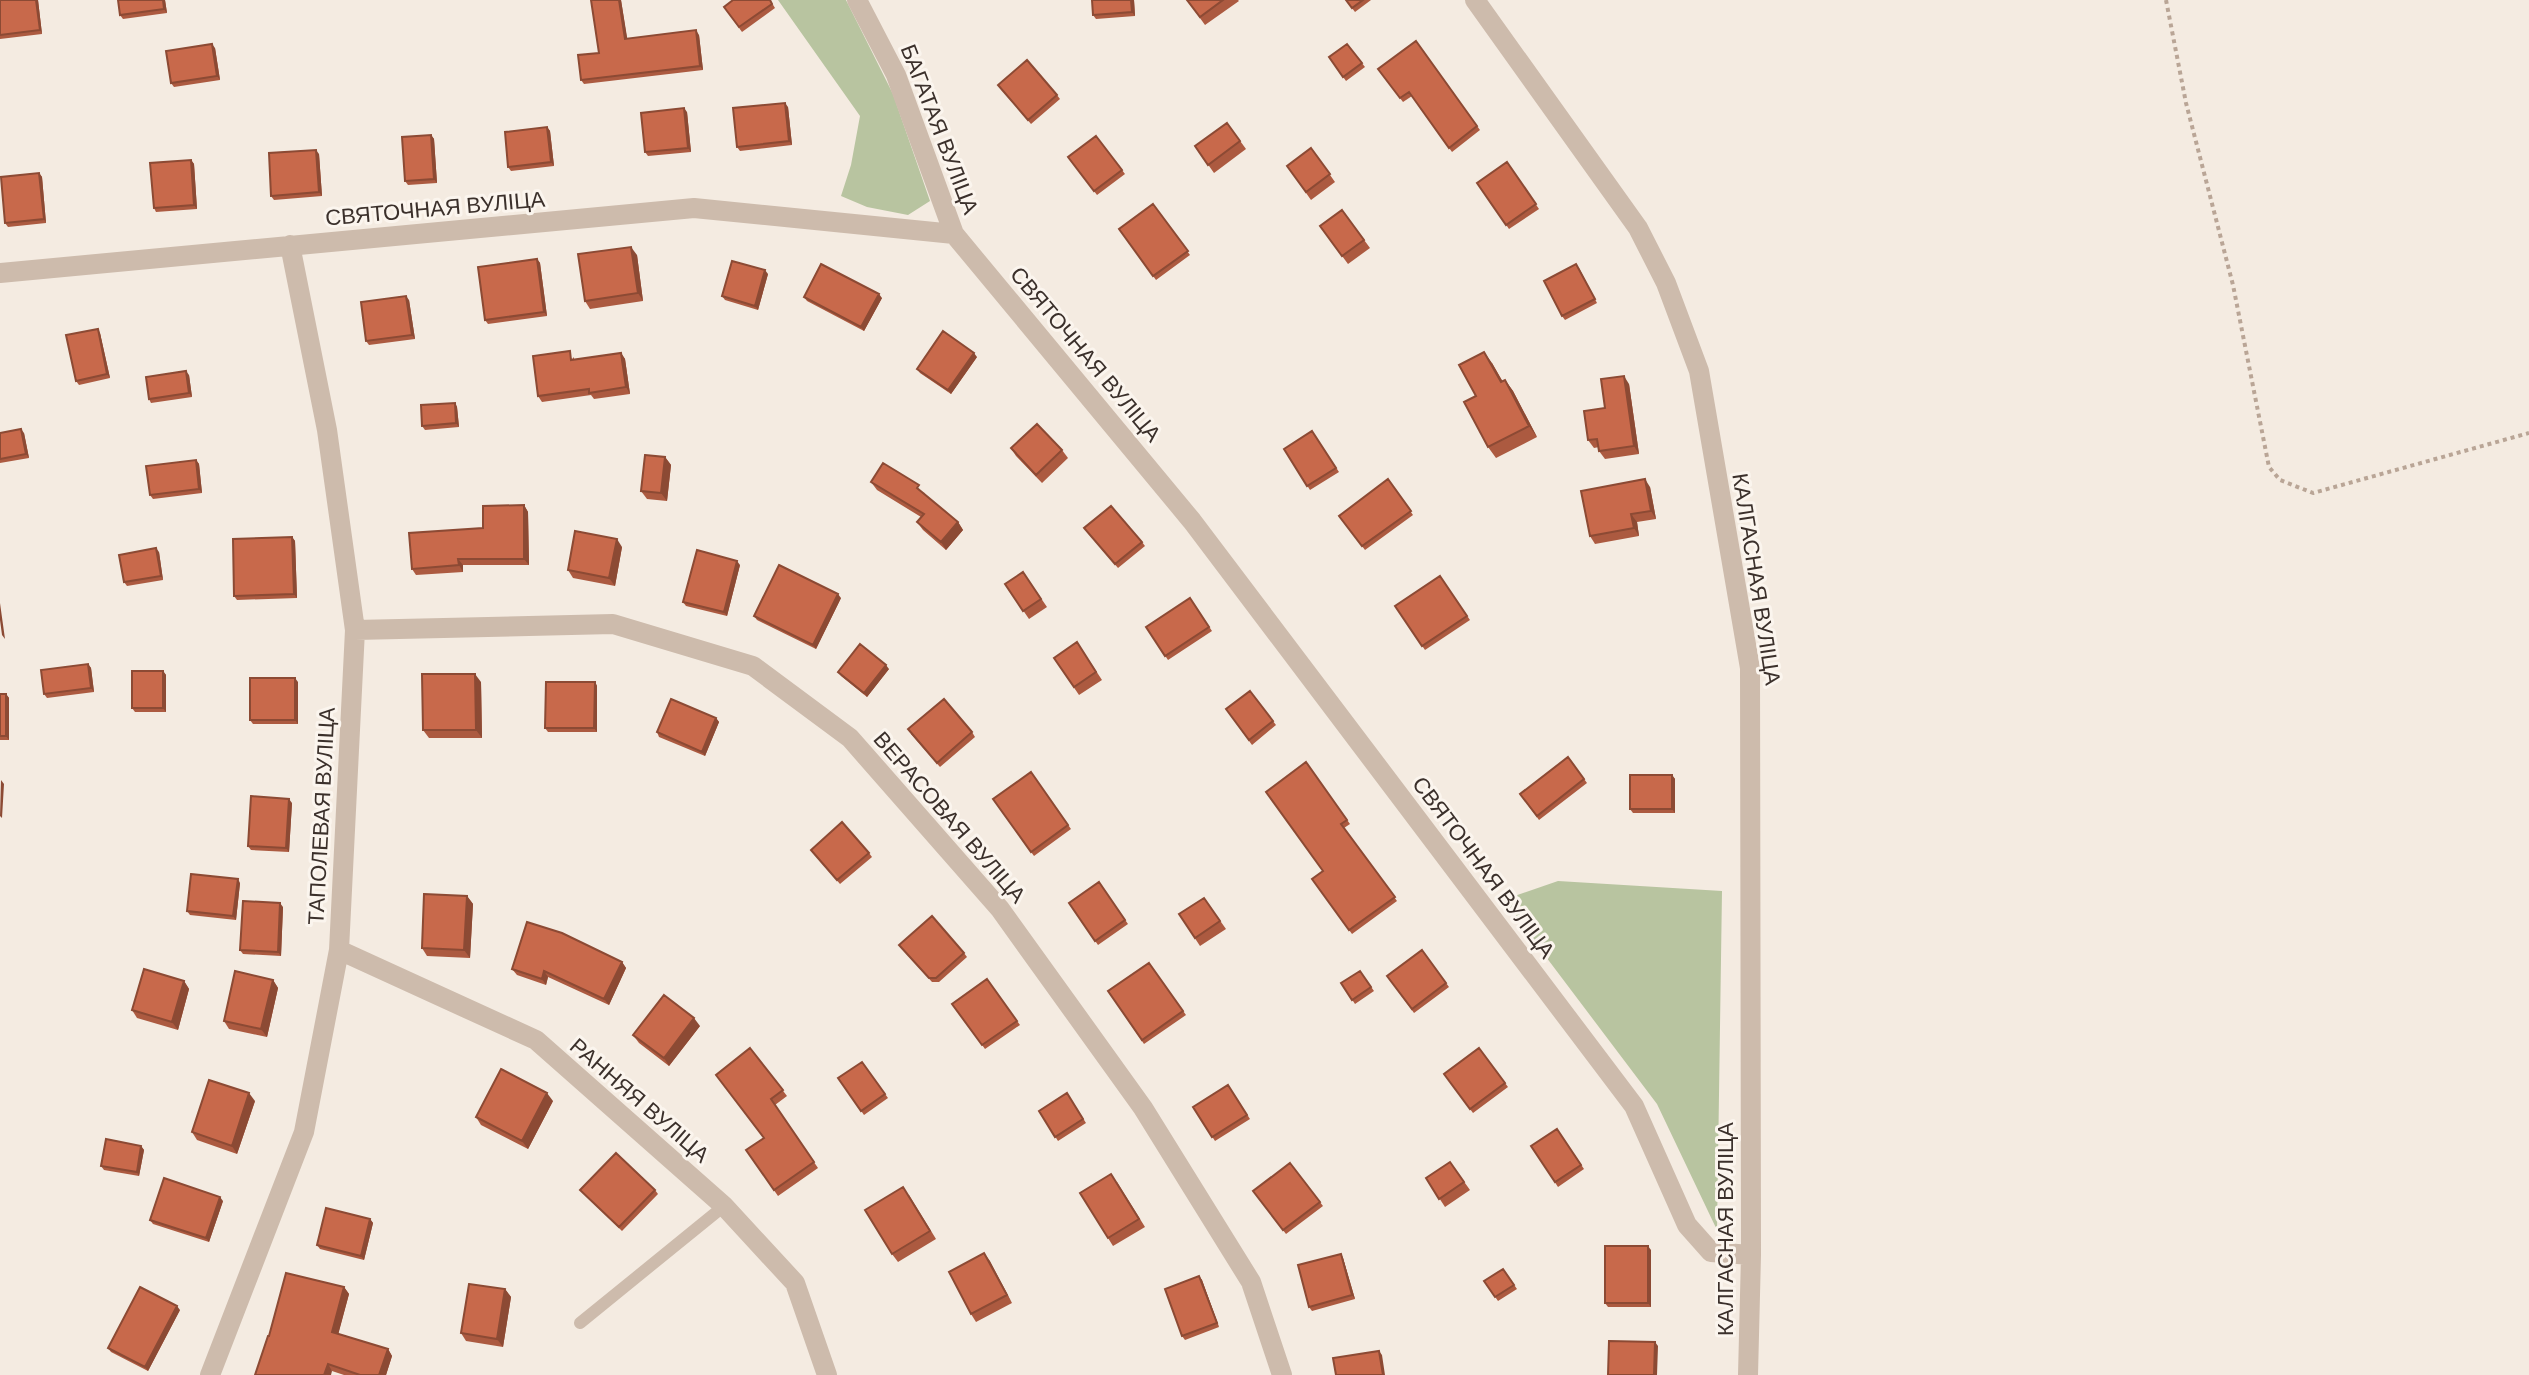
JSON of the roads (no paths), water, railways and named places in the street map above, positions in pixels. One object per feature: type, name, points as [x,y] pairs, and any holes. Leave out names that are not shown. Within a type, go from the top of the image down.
[{"type":"street","name":"БАГАТАЯ ВУЛІЦА","points":[[857,0],[896,75],[954,234]]},
{"type":"street","name":"КАЛГАСНАЯ ВУЛІЦА","points":[[1475,0],[1638,228],[1666,283],[1699,371],[1750,668],[1751,1255],[1748,1375]]},
{"type":"street","name":"СВЯТОЧНАЯ ВУЛІЦА","points":[[0,273],[694,208],[954,234],[1192,521],[1634,1106],[1687,1225],[1711,1252],[1751,1255]]},
{"type":"street","name":"ТАПОЛЕВАЯ ВУЛІЦА","points":[[210,1375],[304,1132],[339,950],[355,630],[327,430],[290,245]]},
{"type":"street","name":"ВЕРАСОВАЯ ВУЛІЦА","points":[[355,630],[613,624],[753,666],[850,738],[1000,909],[1143,1108],[1251,1282],[1282,1375]]},
{"type":"street","name":"РАННЯЯ ВУЛІЦА","points":[[339,950],[536,1040],[724,1206],[795,1283],[827,1375]]},
{"type":"lane","points":[[580,1323],[724,1206]]}]
